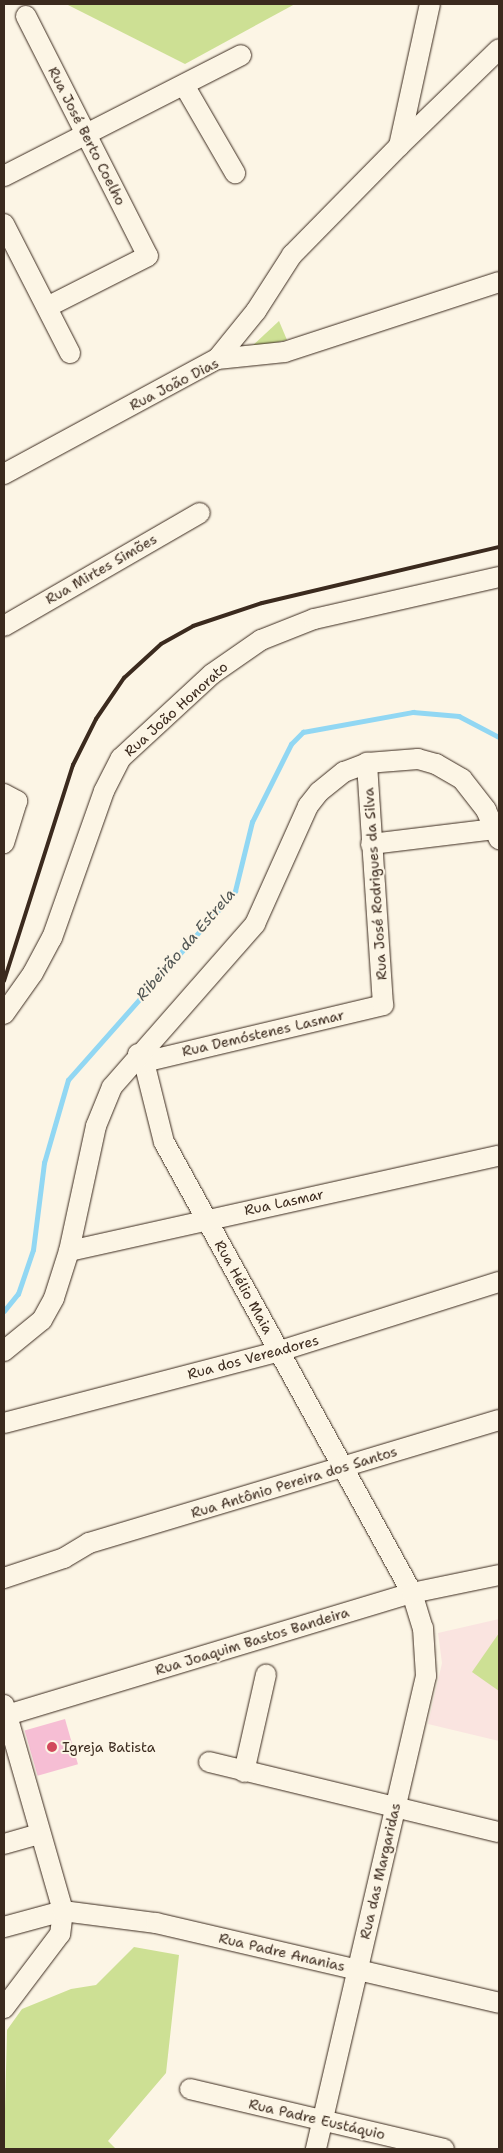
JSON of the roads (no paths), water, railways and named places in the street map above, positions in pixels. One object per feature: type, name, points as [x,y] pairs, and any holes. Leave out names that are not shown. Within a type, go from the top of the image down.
[{"type":"street","points":[[399,146],[430,4]]},
{"type":"street","name":"Rua José Berto Coelho","points":[[26,16],[148,256],[47,307]]},
{"type":"street","points":[[217,359],[260,306],[292,255],[399,146],[499,49]]},
{"type":"street","points":[[4,176],[241,55]]},
{"type":"street","points":[[184,85],[235,173]]},
{"type":"street","points":[[4,224],[70,353]]},
{"type":"street","name":"Rua João Dias","points":[[4,474],[217,359],[285,352],[499,282]]},
{"type":"street","name":"Rua Mirtes Simões","points":[[4,626],[200,513]]},
{"type":"street","name":"Rua João Honorato","points":[[4,1014],[33,973],[52,938],[104,791],[121,758],[212,674],[262,640],[314,619],[499,577]]},
{"type":"street","points":[[4,1351],[42,1320],[54,1298],[69,1251],[103,1106],[141,1058],[255,924],[308,806],[319,792],[344,772],[367,763],[418,759],[448,770],[474,791],[497,834],[371,844]]},
{"type":"street","name":"Rua José Rodrigues da Silva","points":[[367,763],[383,1005]]},
{"type":"street","points":[[4,842],[10,798]]},
{"type":"street","name":"Rua Demóstenes Lasmar","points":[[141,1058],[383,1005]]},
{"type":"street","name":"Rua Hélio Maia","points":[[141,1058],[164,1142],[345,1468],[412,1593]]},
{"type":"street","name":"Rua Lasmar","points":[[69,1251],[499,1156]]},
{"type":"street","name":"Rua dos Vereadores","points":[[4,1423],[280,1351],[499,1282]]},
{"type":"street","name":"Rua Antônio Pereira dos Santos","points":[[4,1578],[64,1558],[89,1543],[345,1468],[499,1420]]},
{"type":"street","name":"Rua Joaquim Bastos Bandeira","points":[[5,1712],[412,1593],[499,1575]]},
{"type":"street","name":"Rua das Margaridas","points":[[316,2149],[426,1676],[423,1628],[412,1593]]},
{"type":"street","points":[[244,1772],[266,1674]]},
{"type":"street","points":[[4,2008],[60,1934],[63,1911],[5,1712]]},
{"type":"street","points":[[209,1762],[244,1772],[499,1832]]},
{"type":"street","points":[[4,1844],[40,1834]]},
{"type":"street","points":[[4,1927],[63,1911]]},
{"type":"street","name":"Rua Padre Ananias","points":[[63,1911],[156,1923],[499,2002]]},
{"type":"street","name":"Rua Padre Eustáquio","points":[[190,2089],[444,2149]]},
{"type":"waterway","name":"Ribeirão da Estrela","points":[[4,1311],[18,1294],[33,1250],[44,1163],[68,1080],[235,891],[252,822],[291,744],[303,732],[413,712],[459,716],[499,737]]},
{"type":"railway","points":[[4,981],[73,765],[96,719],[124,678],[161,644],[193,626],[262,603],[499,547]]},
{"type":"place","name":"Igreja Batista","points":[[52,1747]]}]
